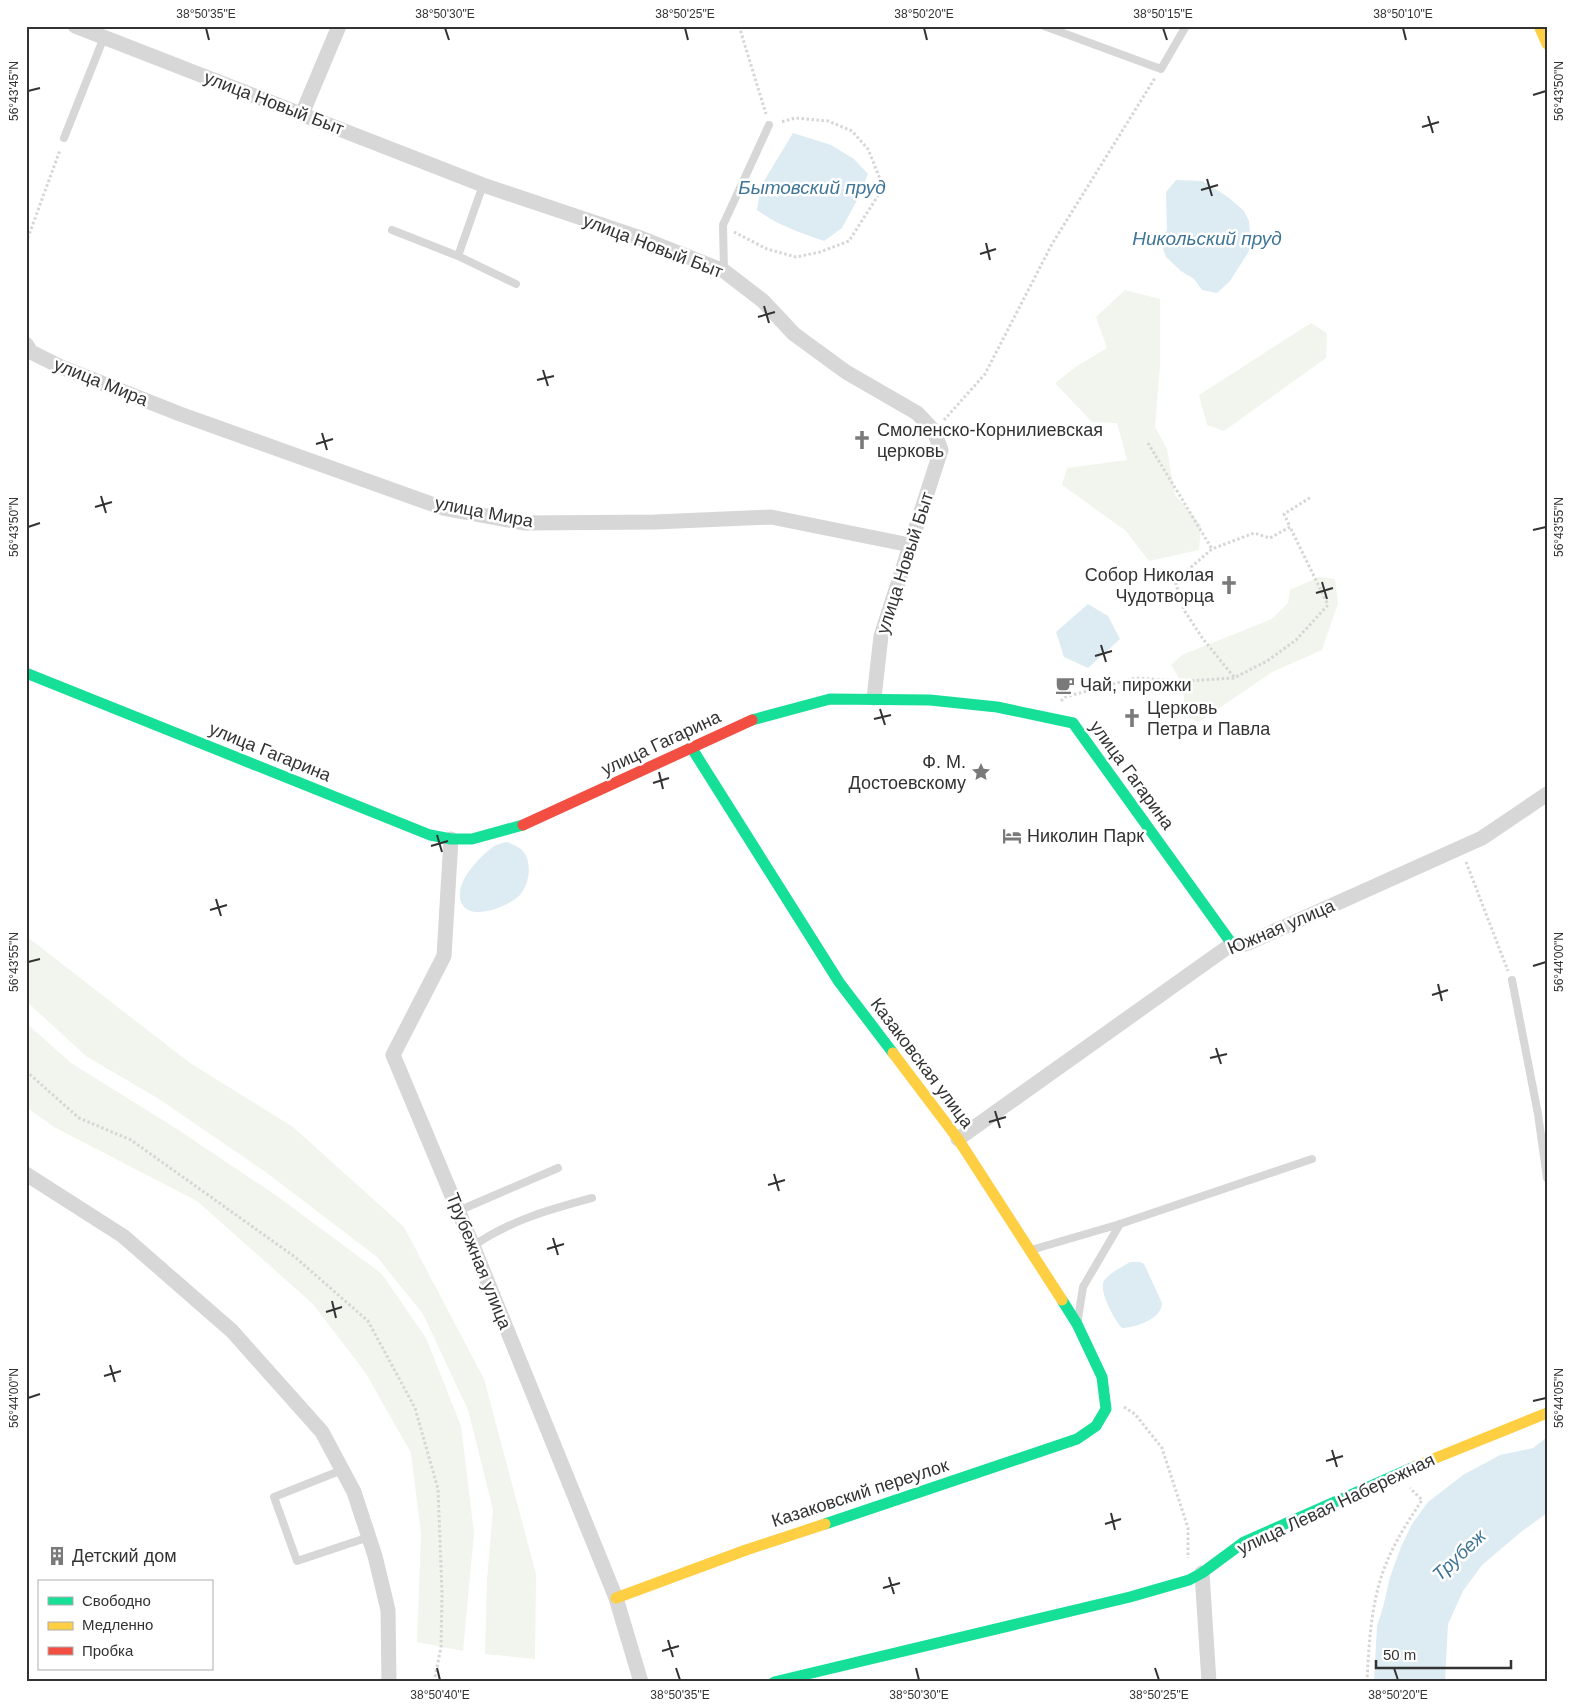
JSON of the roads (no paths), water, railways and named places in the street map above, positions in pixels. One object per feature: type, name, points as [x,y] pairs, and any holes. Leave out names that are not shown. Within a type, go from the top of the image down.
[{"type":"street","name":"улица Новый Быт","points":[[75,26],[483,185],[638,238],[724,271],[764,301],[794,334],[846,372],[917,413],[934,431],[941,450],[881,636],[874,698]]},
{"type":"street","points":[[302,114],[339,26]]},
{"type":"street","points":[[1540,26],[1547,44]]},
{"type":"street","name":"улица Мира","points":[[26,344],[31,352],[70,371],[180,414],[443,508],[525,523],[655,522],[771,517],[910,545]]},
{"type":"street","name":"улица Гагарина","points":[[26,673],[430,835],[472,840],[530,823],[691,746],[755,719],[830,699],[874,698],[949,702],[997,707],[1073,723],[1232,944]]},
{"type":"street","name":"Казаковская улица","points":[[691,746],[838,982],[958,1139],[1077,1324],[1102,1377],[1106,1409]]},
{"type":"street","name":"Южная улица","points":[[958,1139],[1232,944],[1246,944],[1482,838],[1547,794]]},
{"type":"street","name":"Трубежная улица","points":[[451,838],[444,956],[393,1055],[616,1598],[641,1682]]},
{"type":"street","points":[[26,1174],[123,1236],[232,1331],[322,1432],[354,1492],[369,1538],[388,1610],[389,1682]]},
{"type":"street","name":"Казаковский переулок","points":[[616,1598],[746,1550],[1077,1439],[1096,1426],[1106,1409]]},
{"type":"street","name":"улица Левая Набережная","points":[[1195,1576],[1244,1542],[1404,1470],[1547,1413]]},
{"type":"street","points":[[774,1682],[1120,1599],[1195,1576],[1209,1682]]},
{"type":"street","points":[[627,1682],[635,1664]]},
{"type":"lane","points":[[1044,26],[1160,69],[1186,26]]},
{"type":"lane","points":[[64,138],[104,37]]},
{"type":"lane","points":[[724,271],[723,225],[769,125]]},
{"type":"lane","points":[[458,256],[483,185]]},
{"type":"lane","points":[[392,230],[458,256],[516,284]]},
{"type":"lane","points":[[1512,980],[1538,1114],[1547,1178]]},
{"type":"lane","points":[[1029,1251],[1120,1224],[1312,1159]]},
{"type":"lane","points":[[458,1211],[558,1168]]},
{"type":"lane","points":[[473,1246],[490,1234],[530,1216],[592,1198]]},
{"type":"lane","points":[[1077,1324],[1083,1287],[1120,1224]]},
{"type":"lane","points":[[342,1470],[274,1497],[297,1561],[369,1538]]},
{"type":"water","name":"Бытовский пруд","points":[[793,133],[831,145],[854,159],[868,174],[842,228],[824,241],[798,232],[757,210],[761,186]]},
{"type":"water","name":"Никольский пруд","points":[[1176,180],[1203,181],[1228,197],[1244,211],[1249,221],[1251,248],[1230,281],[1217,293],[1202,290],[1194,279],[1181,271],[1166,257],[1162,245],[1167,229],[1166,192]]},
{"type":"water","points":[[1088,604],[1108,616],[1120,639],[1088,668],[1064,657],[1056,632]]},
{"type":"water","points":[[507,842],[521,849],[529,865],[528,878],[523,890],[520,895],[508,904],[491,910],[474,912],[467,909],[462,904],[460,897],[461,888],[468,872],[493,847]]},
{"type":"water","points":[[1130,1262],[1144,1264],[1162,1303],[1158,1314],[1147,1322],[1122,1328],[1108,1305],[1103,1285],[1109,1275]]},
{"type":"water","name":"Трубеж","points":[[1547,1437],[1547,1513],[1482,1565],[1463,1591],[1448,1624],[1445,1682],[1374,1682],[1377,1626],[1390,1577],[1412,1524],[1428,1502],[1463,1475],[1500,1455],[1533,1448]]},
{"type":"place","name":"Смоленско-Корнилиевская церковь","points":[[862,440]]},
{"type":"place","name":"Собор Николая Чудотворца","points":[[1229,585]]},
{"type":"place","name":"Чай, пирожки","points":[[1065,685]]},
{"type":"place","name":"Церковь Петра и Павла","points":[[1132,718]]},
{"type":"place","name":"Ф. М. Достоевскому","points":[[981,772]]},
{"type":"place","name":"Николин Парк","points":[[1012,836]]},
{"type":"place","name":"Детский дом","points":[[57,1556]]}]
